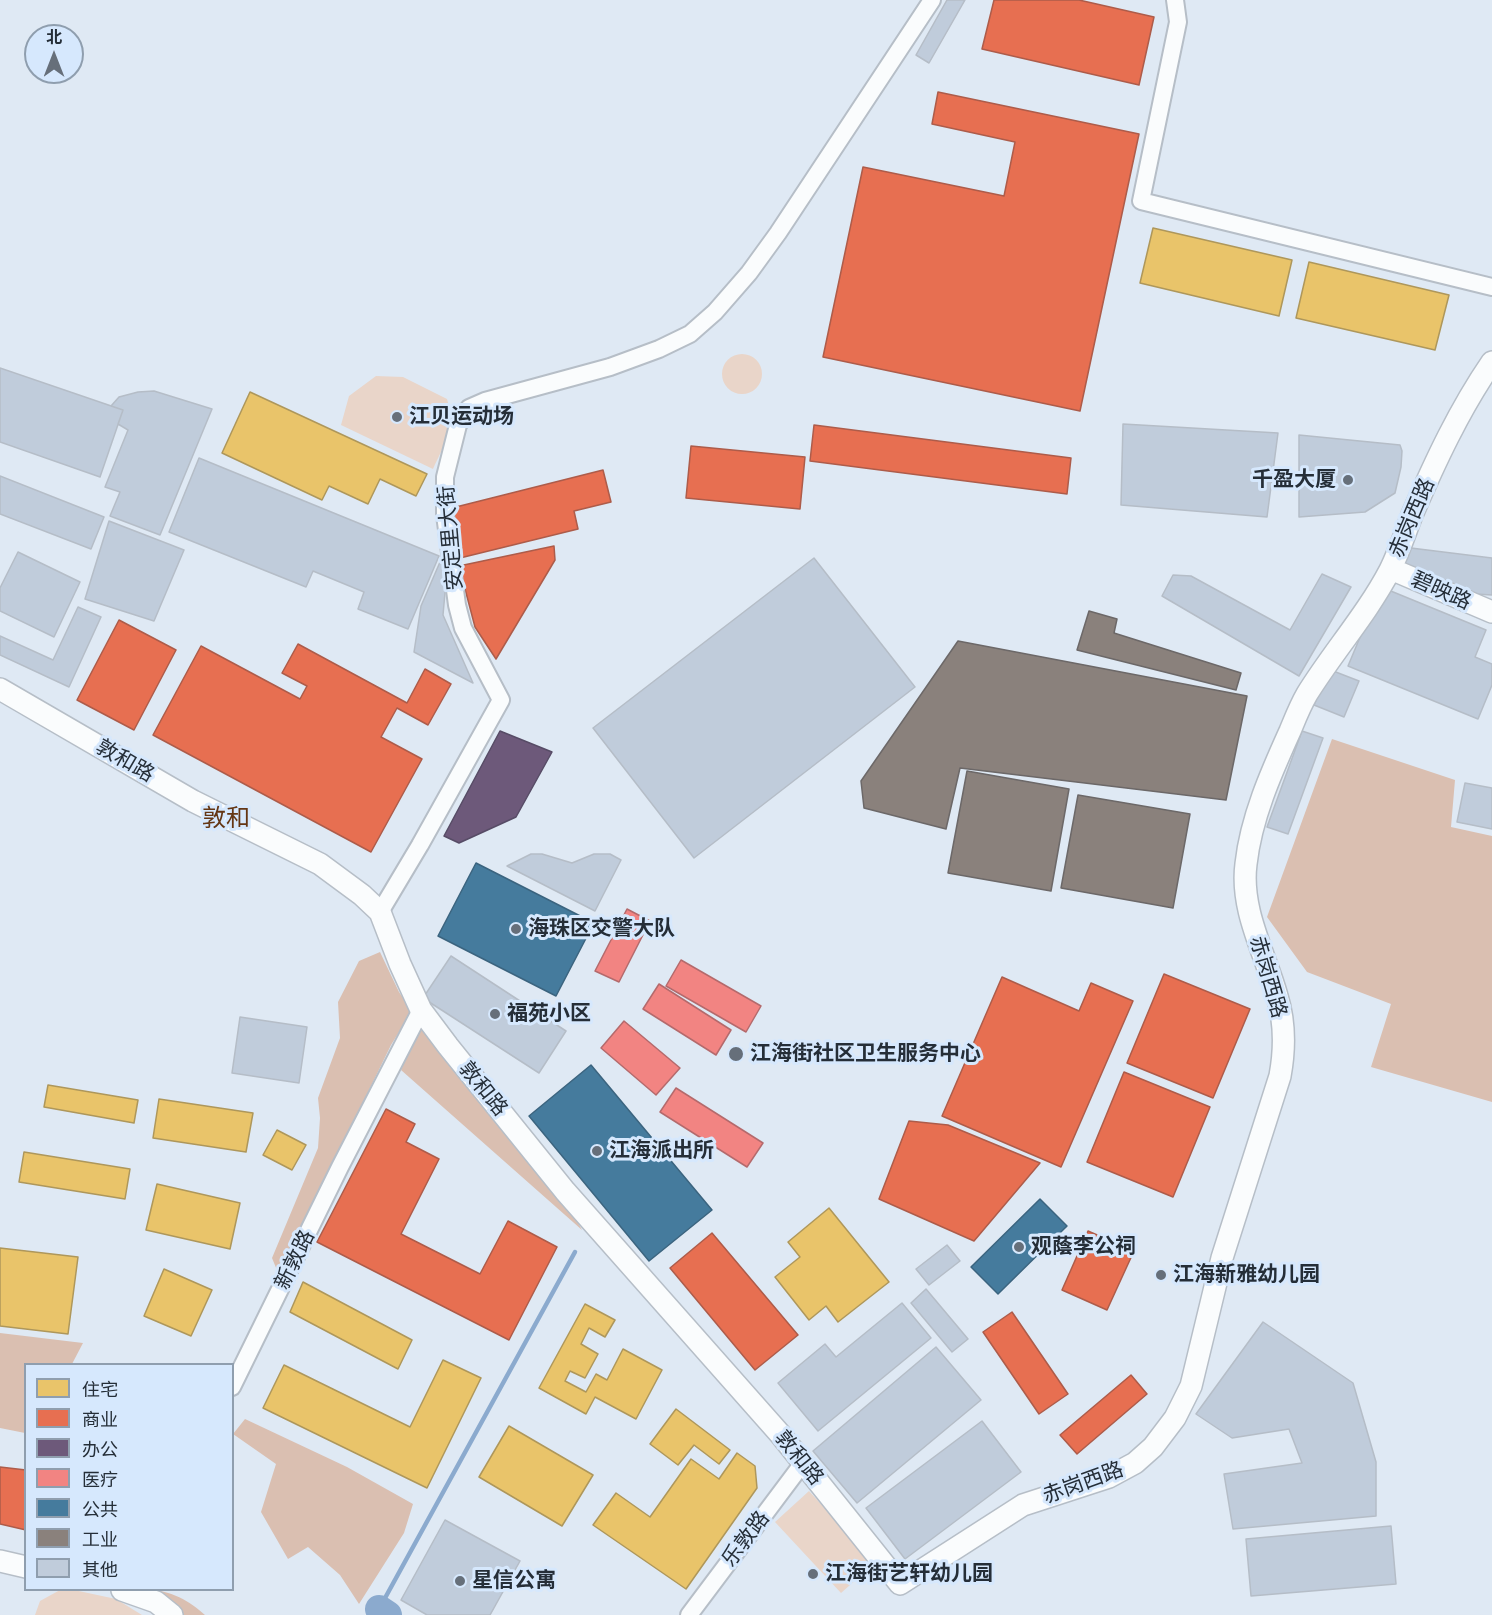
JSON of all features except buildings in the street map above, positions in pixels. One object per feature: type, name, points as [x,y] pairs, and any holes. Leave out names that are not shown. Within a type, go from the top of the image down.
[{"type":"street","name":"安定里大街","points":[[380,912],[501,700],[463,628],[452,572],[445,515],[445,477],[462,416],[469,408],[485,401],[610,367],[675,342],[690,334],[715,312],[749,273],[778,233],[932,0]]},
{"type":"street","points":[[1175,0],[1178,22],[1142,201],[1492,287]]},
{"type":"street","name":"赤岗西路","points":[[900,1584],[1023,1504],[1109,1477],[1135,1463],[1153,1448],[1175,1418],[1191,1386],[1222,1258],[1283,1061],[1284,1041],[1278,998],[1251,919],[1245,889],[1245,866],[1261,800],[1306,695],[1359,622],[1391,569],[1441,450],[1471,393],[1492,362]]},
{"type":"street","name":"碧映路","points":[[1391,569],[1492,612]]},
{"type":"street","name":"敦和路","points":[[0,689],[194,801],[320,864],[362,895],[380,912],[421,1010],[565,1191],[780,1434],[900,1584]]},
{"type":"street","name":"新敦路","points":[[234,1383],[421,1010]]},
{"type":"street","name":"乐敦路","points":[[689,1615],[803,1463]]},
{"type":"street","points":[[0,1561],[24,1567]]},
{"type":"street","points":[[128,1591],[155,1615]]},
{"type":"street","points":[[129,1591],[156,1602],[172,1615]]},
{"type":"shaded area","points":[[742,354],[750,355],[756,360],[761,366],[761,382],[756,388],[750,393],[742,394],[734,393],[728,388],[723,382],[722,374],[723,366],[728,360],[734,355]]},
{"type":"shaded area","name":"江贝运动场","points":[[376,376],[403,377],[447,399],[450,418],[448,435],[433,469],[341,425],[349,396]]},
{"type":"shaded area","points":[[1332,739],[1455,780],[1451,827],[1492,836],[1492,1102],[1371,1067],[1391,1004],[1307,972],[1267,917]]},
{"type":"shaded area","points":[[380,952],[399,992],[412,1011],[391,1045],[279,1275],[272,1258],[318,1148],[320,1118],[318,1098],[340,1038],[338,1002],[359,961]]},
{"type":"shaded area","points":[[427,1030],[564,1197],[582,1230],[401,1070],[417,1031]]},
{"type":"shaded area","points":[[0,1333],[83,1343],[73,1363],[24,1363],[24,1433],[0,1428]]},
{"type":"shaded area","points":[[245,1419],[347,1467],[413,1504],[404,1533],[359,1604],[340,1575],[308,1547],[288,1559],[261,1512],[276,1464],[234,1433]]},
{"type":"shaded area","points":[[809,1491],[875,1563],[841,1593],[775,1522]]},
{"type":"shaded area","points":[[58,1591],[79,1591],[116,1599],[142,1615],[35,1615],[40,1601]]},
{"type":"shaded area","points":[[150,1591],[160,1591],[179,1597],[205,1615],[181,1615]]},
{"type":"waterway","points":[[379,1609],[575,1252]]},
{"type":"waterway","points":[[379,1609],[388,1615]]},
{"type":"place","name":"江贝运动场","points":[[397,417]]},
{"type":"place","name":"千盈大厦","points":[[1348,480]]},
{"type":"place","name":"海珠区交警大队","points":[[516,929]]},
{"type":"place","name":"福苑小区","points":[[495,1014]]},
{"type":"place","name":"江海街社区卫生服务中心","points":[[736,1054]]},
{"type":"place","name":"江海派出所","points":[[597,1151]]},
{"type":"place","name":"观蔭李公祠","points":[[1019,1247]]},
{"type":"place","name":"江海新雅幼儿园","points":[[1161,1275]]},
{"type":"place","name":"江海街艺轩幼儿园","points":[[813,1574]]},
{"type":"place","name":"星信公寓","points":[[460,1581]]},
{"type":"district","name":"敦和","points":[[226,819]]}]
